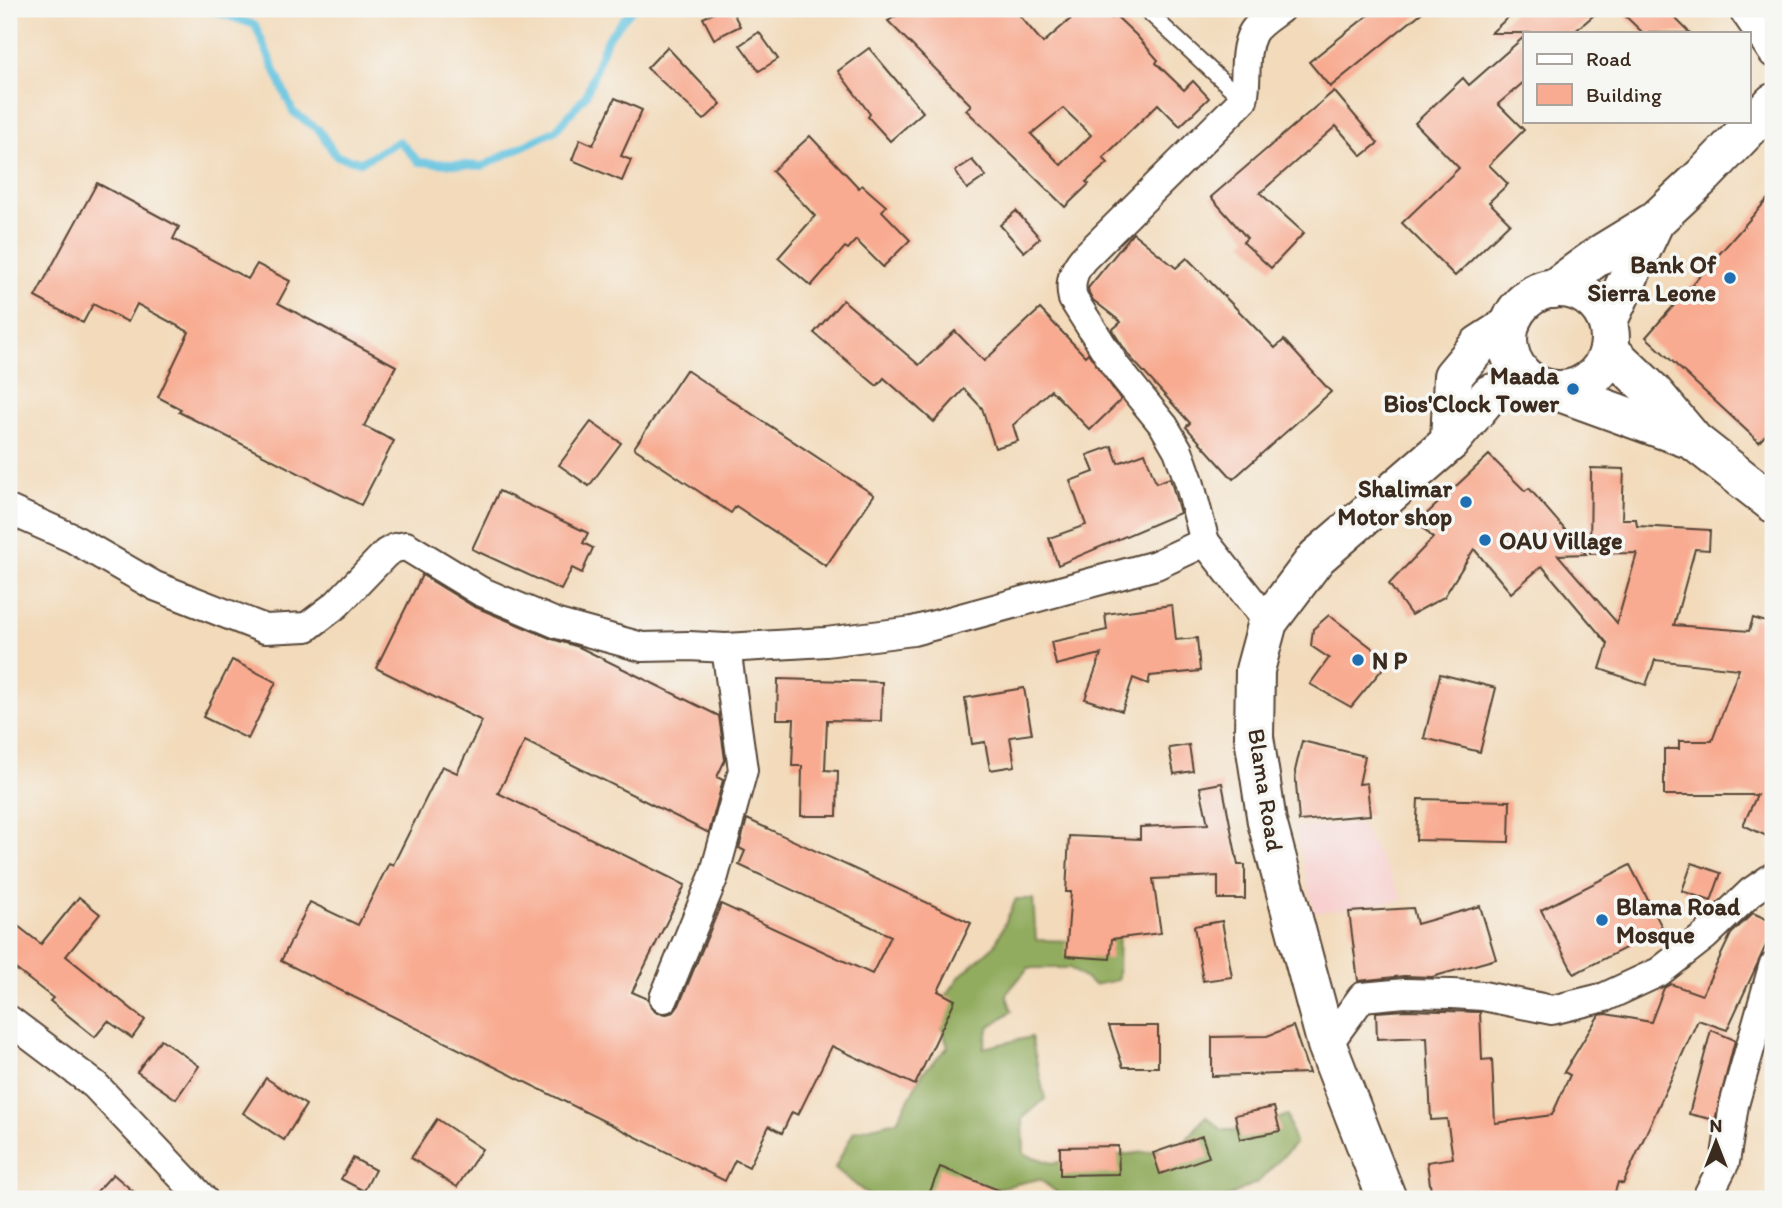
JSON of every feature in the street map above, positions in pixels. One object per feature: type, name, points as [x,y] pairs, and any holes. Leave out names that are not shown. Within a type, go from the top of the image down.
[{"type":"main road","points":[[1694,441],[1542,386],[1516,366],[1508,346],[1510,325],[1518,309],[1532,297],[1553,289],[1601,254],[1655,221],[1704,175],[1773,103]]},
{"type":"main road","points":[[1542,386],[1578,387],[1598,373],[1609,336],[1655,221]]},
{"type":"main road","points":[[1553,289],[1576,291],[1595,302],[1609,336],[1694,441],[1773,503]]},
{"type":"main road","points":[[1450,442],[1453,376],[1479,345],[1510,325]]},
{"type":"main road","name":"Blama Road","points":[[1387,1199],[1327,1045],[1267,822],[1254,737],[1255,670],[1268,622],[1317,557],[1450,442],[1490,394],[1542,386]]},
{"type":"street","points":[[1268,622],[1205,542],[1178,450],[1164,426],[1116,367],[1073,299],[1070,289],[1072,277],[1083,259],[1243,100],[1252,33],[1280,9]]},
{"type":"street","points":[[1743,9],[1773,53]]},
{"type":"street","points":[[9,510],[72,538],[155,586],[265,629],[307,627],[337,604],[386,553],[406,546],[480,591],[558,624],[642,647],[726,648],[826,642],[914,631],[1156,565],[1205,542]]},
{"type":"street","points":[[664,998],[714,876],[743,770],[726,648]]},
{"type":"street","points":[[1327,1045],[1362,996],[1405,993],[1483,996],[1552,1010],[1605,996],[1659,972],[1705,936],[1751,892],[1773,877]]},
{"type":"street","points":[[1706,1199],[1725,1162],[1734,1105],[1773,967]]},
{"type":"street","points":[[9,1020],[95,1085],[202,1199]]},
{"type":"lane","points":[[1145,9],[1243,100]]},
{"type":"shaded area","points":[[1360,823],[1404,900],[1314,913],[1295,828]]},
{"type":"green space","points":[[1016,899],[1033,899],[1036,940],[1074,941],[1119,914],[1118,980],[1094,985],[1070,968],[1028,968],[1006,994],[1012,1011],[989,1027],[983,1048],[1031,1037],[1045,1099],[1023,1118],[1024,1154],[1052,1163],[1180,1148],[1206,1116],[1222,1130],[1250,1130],[1287,1115],[1295,1144],[1258,1182],[1223,1199],[1066,1199],[1039,1179],[975,1193],[942,1193],[931,1199],[873,1199],[835,1168],[854,1131],[897,1121],[923,1072],[948,1047],[936,1010],[961,975],[995,945]]},
{"type":"building","points":[[722,9],[731,9],[740,26],[714,39],[703,18]]},
{"type":"building","points":[[908,9],[1014,9],[1043,43],[1082,9],[1103,9],[1112,18],[1115,15],[1136,35],[1158,60],[1156,63],[1184,90],[1193,81],[1209,98],[1180,126],[1158,104],[1103,158],[1108,163],[1086,182],[1089,184],[1065,207],[966,110],[971,105],[888,21]],"holes":[[[1063,108],[1091,135],[1061,165],[1031,134]]]},
{"type":"building","points":[[1376,9],[1426,9],[1330,87],[1309,62]]},
{"type":"building","points":[[1517,9],[1601,9],[1574,32],[1491,33]]},
{"type":"building","points":[[1618,9],[1666,9],[1689,32],[1642,32]]},
{"type":"building","points":[[759,32],[778,59],[759,71],[740,45]]},
{"type":"building","points":[[1523,38],[1523,83],[1498,104],[1524,130],[1489,165],[1508,184],[1489,202],[1510,223],[1455,276],[1402,223],[1459,168],[1415,123],[1463,78],[1469,85]]},
{"type":"building","points":[[667,47],[721,104],[704,120],[647,68]]},
{"type":"building","points":[[869,48],[923,112],[890,141],[868,117],[870,114],[838,71]]},
{"type":"building","points":[[1334,91],[1378,143],[1362,156],[1336,126],[1260,193],[1304,233],[1271,268],[1243,242],[1247,238],[1211,197]]},
{"type":"building","points":[[615,98],[642,110],[621,156],[631,160],[622,181],[572,160],[580,139],[593,145]]},
{"type":"building","points":[[810,136],[859,188],[862,185],[886,206],[882,211],[910,240],[883,267],[856,240],[848,249],[845,247],[811,286],[778,258],[815,216],[772,171]]},
{"type":"building","points":[[972,160],[986,176],[967,189],[955,171]]},
{"type":"building","points":[[97,183],[179,227],[173,239],[248,279],[257,264],[290,281],[278,303],[396,366],[364,426],[394,441],[361,505],[179,412],[181,409],[158,397],[189,332],[137,304],[128,322],[93,304],[83,323],[35,297]]},
{"type":"building","points":[[1773,193],[1773,427],[1759,442],[1646,337]]},
{"type":"building","points":[[1016,211],[1040,238],[1024,252],[1000,225]]},
{"type":"building","points":[[1133,233],[1176,268],[1187,258],[1275,348],[1284,340],[1331,392],[1233,479],[1186,427],[1190,423],[1130,357],[1112,330],[1121,322],[1093,300],[1089,293],[1088,288]]},
{"type":"building","points":[[843,300],[919,365],[955,331],[984,361],[1040,309],[1085,356],[1088,353],[1121,400],[1090,430],[1051,390],[1013,425],[1018,441],[995,448],[982,408],[964,389],[934,422],[884,378],[877,386],[814,333]]},
{"type":"building","points":[[686,370],[874,495],[826,566],[736,506],[731,513],[634,448]]},
{"type":"building","points":[[591,422],[621,443],[589,486],[559,465]]},
{"type":"building","points":[[1112,446],[1118,463],[1145,453],[1156,483],[1170,478],[1180,513],[1058,565],[1049,538],[1086,525],[1070,481],[1094,472],[1087,455]]},
{"type":"building","points":[[1489,455],[1525,491],[1529,488],[1586,554],[1558,555],[1617,623],[1637,553],[1590,554],[1591,468],[1624,469],[1622,519],[1636,519],[1637,526],[1710,530],[1709,550],[1695,549],[1674,625],[1749,631],[1753,618],[1773,624],[1773,839],[1743,825],[1757,795],[1664,795],[1664,749],[1679,749],[1679,741],[1712,741],[1739,669],[1655,660],[1646,685],[1600,669],[1608,644],[1542,566],[1511,593],[1474,549],[1444,597],[1411,615],[1389,584],[1433,538],[1418,522]]},
{"type":"building","points":[[499,491],[588,533],[583,543],[593,548],[582,573],[572,568],[561,590],[472,549]]},
{"type":"building","points":[[422,575],[473,606],[552,639],[579,647],[719,716],[725,760],[717,777],[723,780],[709,833],[525,741],[498,793],[685,885],[632,992],[648,999],[651,1008],[657,1013],[674,1012],[679,1005],[721,904],[872,974],[891,936],[739,865],[745,851],[739,848],[747,819],[971,923],[938,991],[955,1000],[915,1085],[832,1046],[798,1115],[792,1112],[782,1133],[769,1126],[749,1167],[735,1160],[725,1181],[281,961],[310,902],[358,925],[389,863],[393,865],[442,766],[457,773],[482,721],[376,668]]},
{"type":"building","points":[[1172,605],[1176,640],[1197,638],[1200,671],[1150,676],[1148,684],[1133,678],[1122,711],[1085,699],[1101,654],[1056,665],[1051,642],[1107,630],[1105,614]]},
{"type":"building","name":"N P","points":[[1329,615],[1389,661],[1351,707],[1310,684],[1329,658],[1311,646],[1313,629]]},
{"type":"building","points":[[232,660],[276,682],[248,739],[203,717]]},
{"type":"building","points":[[1440,674],[1496,688],[1480,752],[1424,738]]},
{"type":"building","points":[[778,679],[882,682],[881,721],[827,720],[825,770],[838,771],[837,816],[801,816],[802,766],[792,766],[794,719],[777,719]]},
{"type":"building","points":[[1024,688],[1032,734],[1010,737],[1015,766],[990,770],[985,742],[972,744],[965,698]]},
{"type":"building","points":[[1302,741],[1365,756],[1359,784],[1367,783],[1370,815],[1299,821],[1295,771]]},
{"type":"building","points":[[1189,745],[1193,771],[1174,774],[1169,748]]},
{"type":"building","points":[[1222,783],[1238,865],[1245,865],[1245,899],[1218,899],[1218,876],[1153,879],[1161,933],[1112,939],[1110,959],[1066,956],[1071,892],[1066,892],[1069,836],[1140,839],[1140,827],[1208,824],[1200,787]]},
{"type":"building","points":[[1418,799],[1510,801],[1509,842],[1416,840]]},
{"type":"building","points":[[1692,863],[1721,873],[1711,901],[1682,891]]},
{"type":"building","name":"Blama Road Mosque","points":[[1630,865],[1663,929],[1574,974],[1541,910]]},
{"type":"building","points":[[79,897],[100,914],[66,956],[145,1020],[132,1038],[108,1021],[95,1037],[50,1001],[53,998],[9,964],[9,919],[41,944]]},
{"type":"building","points":[[1480,906],[1496,959],[1432,977],[1404,976],[1358,981],[1349,912],[1413,908],[1417,924]]},
{"type":"building","points":[[1753,913],[1773,922],[1773,930],[1727,1030],[1698,1020],[1623,1184],[1618,1182],[1613,1199],[1432,1199],[1427,1162],[1453,1158],[1447,1119],[1431,1120],[1427,1037],[1377,1039],[1376,1012],[1480,1012],[1482,1060],[1492,1059],[1495,1123],[1552,1115],[1570,1075],[1564,1072],[1599,1015],[1651,1022],[1664,988],[1671,984],[1702,995],[1731,934]]},
{"type":"building","points":[[1222,921],[1232,977],[1203,981],[1194,926]]},
{"type":"building","points":[[1109,1026],[1158,1026],[1158,1067],[1123,1067]]},
{"type":"building","points":[[1293,1026],[1309,1073],[1212,1076],[1212,1037],[1267,1036]]},
{"type":"building","points":[[1711,1030],[1735,1040],[1715,1120],[1689,1114]]},
{"type":"building","points":[[161,1039],[199,1066],[176,1099],[137,1072]]},
{"type":"building","points":[[266,1078],[306,1105],[284,1140],[243,1113]]},
{"type":"building","points":[[1274,1107],[1280,1131],[1240,1139],[1235,1115]]},
{"type":"building","points":[[437,1119],[482,1149],[457,1187],[411,1158]]},
{"type":"building","points":[[1202,1136],[1209,1157],[1160,1174],[1153,1153]]},
{"type":"building","points":[[1118,1146],[1119,1174],[1060,1175],[1060,1147]]},
{"type":"building","points":[[353,1158],[375,1170],[364,1191],[341,1179]]},
{"type":"building","points":[[940,1167],[1019,1198],[1019,1199],[927,1199]]},
{"type":"building","points":[[113,1174],[142,1199],[90,1199]]},
{"type":"waterway","points":[[207,9],[255,25],[293,112],[319,130],[336,156],[361,162],[399,141],[419,162],[483,166],[556,130],[586,95],[607,39],[632,9]]},
{"type":"place","name":"Bank Of Sierra Leone","points":[[1730,278]]},
{"type":"place","name":"Maada Bios'Clock Tower","points":[[1573,389]]},
{"type":"place","name":"Shalimar Motor shop","points":[[1466,502]]},
{"type":"place","name":"OAU Village","points":[[1485,540]]},
{"type":"place","name":"N P","points":[[1358,660]]},
{"type":"place","name":"Blama Road Mosque","points":[[1602,920]]}]
